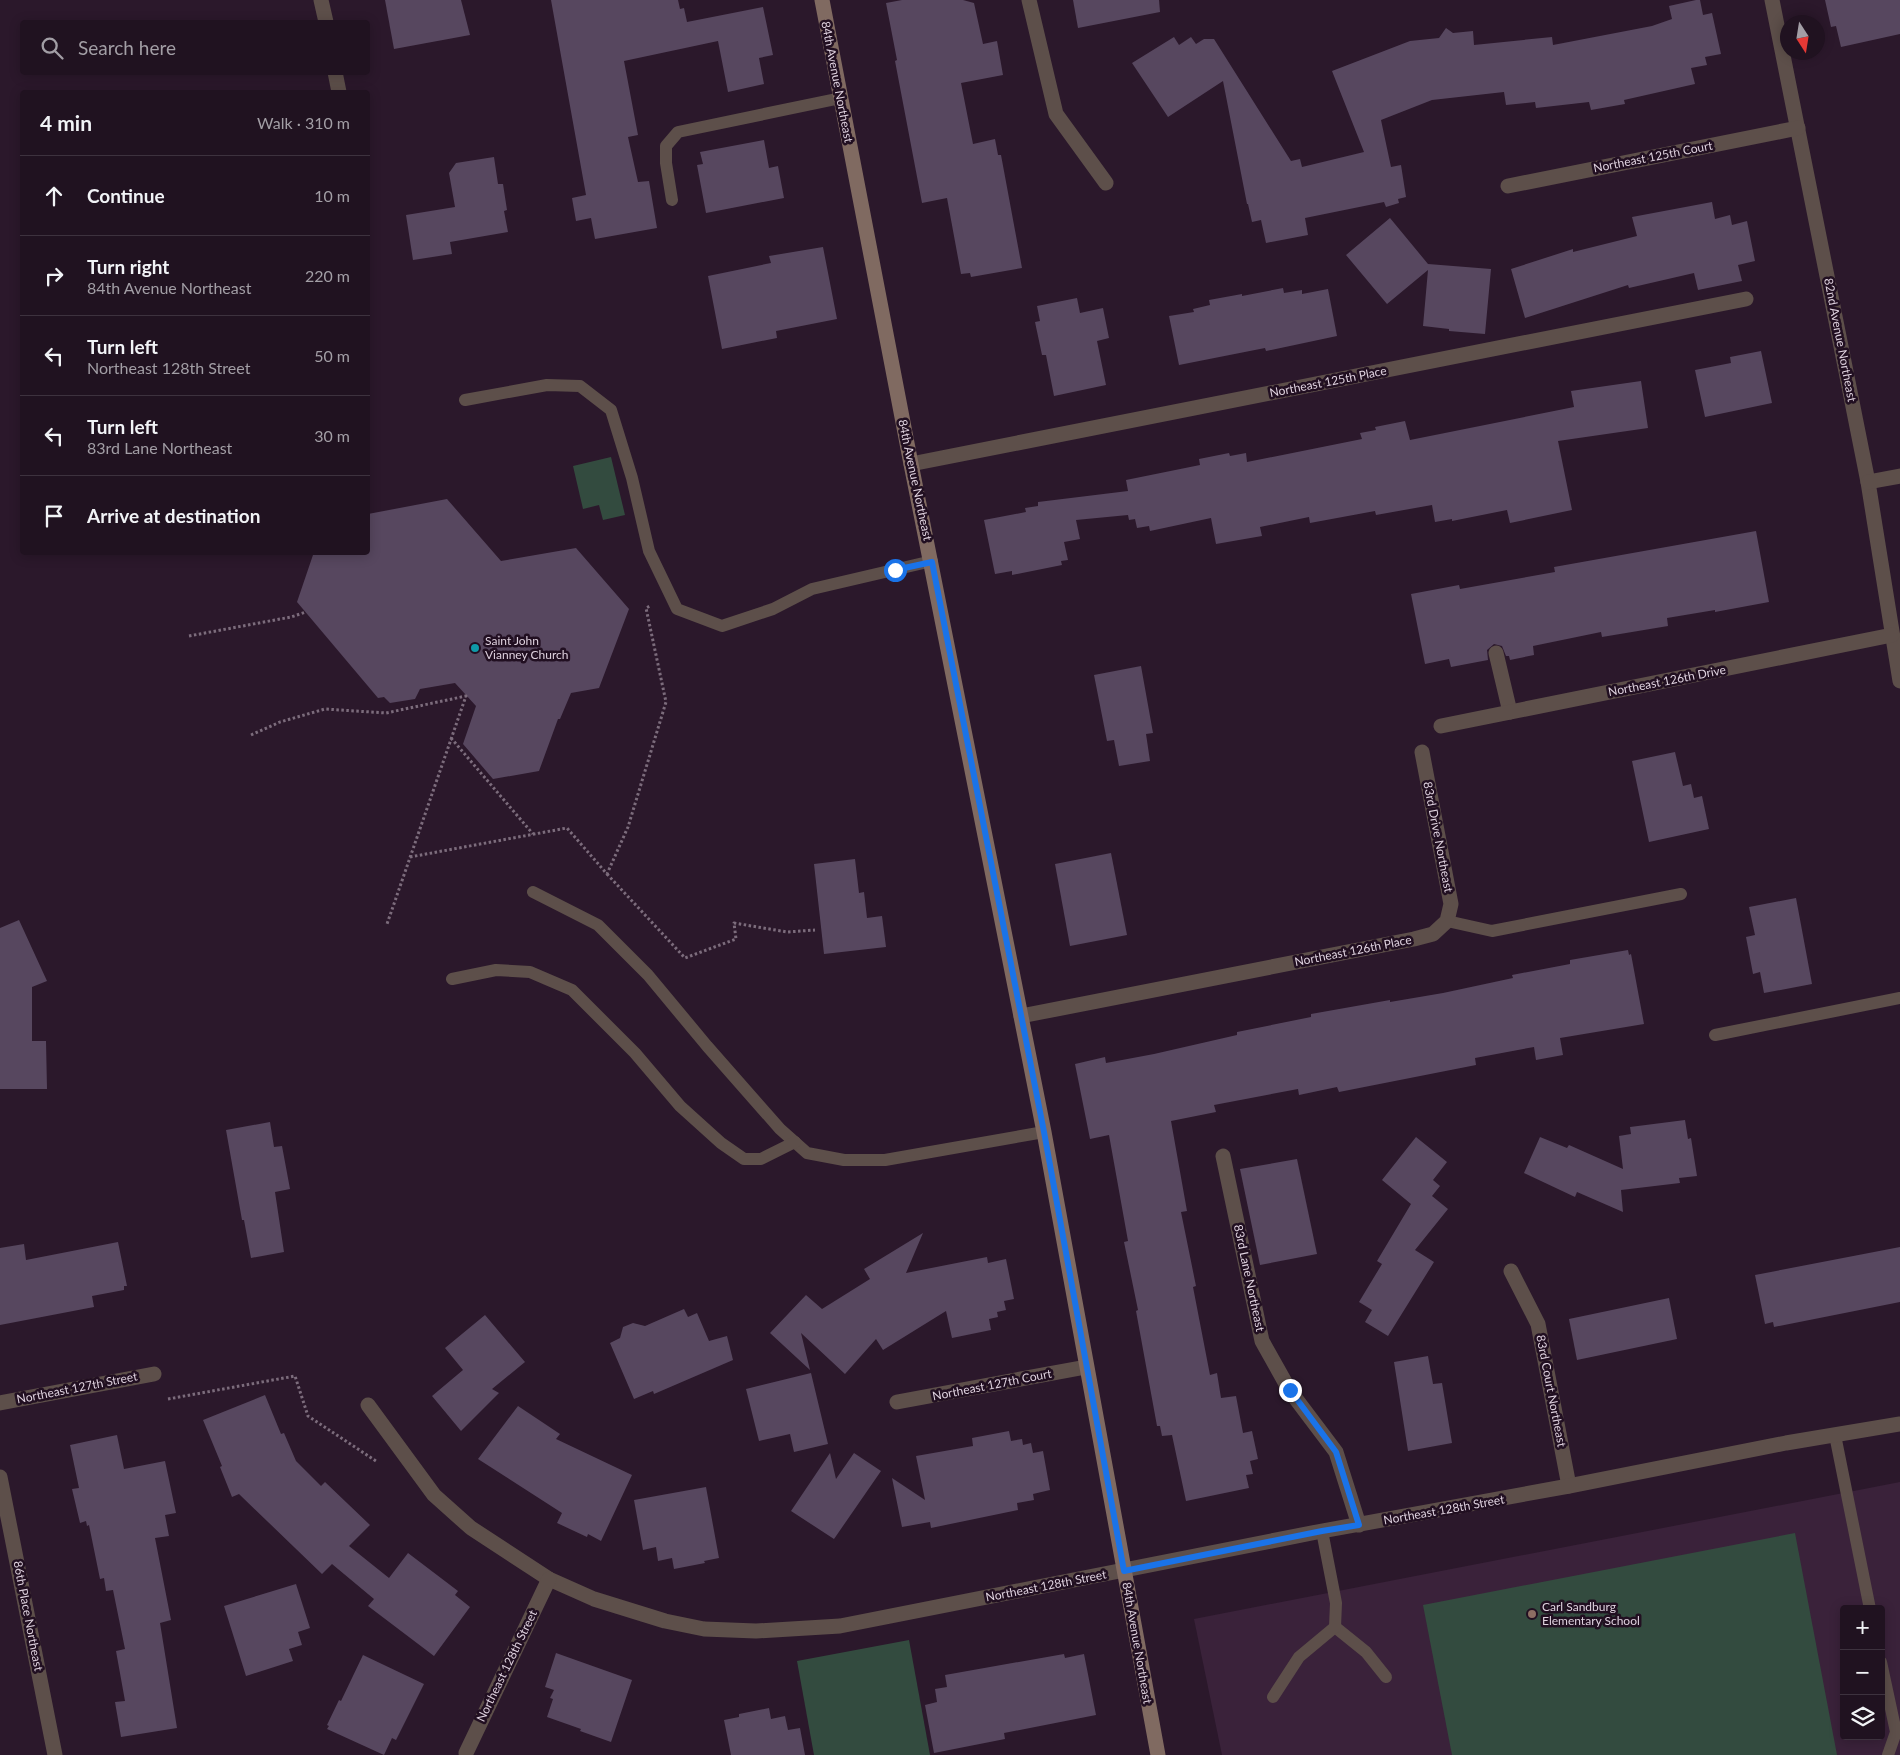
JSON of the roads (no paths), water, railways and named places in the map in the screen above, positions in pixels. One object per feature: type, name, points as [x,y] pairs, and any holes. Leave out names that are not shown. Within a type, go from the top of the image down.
[{"type":"street","points":[[321,0],[326,20]]},
{"type":"street","name":"84th Avenue Northeast","points":[[822,0],[911,464],[1044,1132],[1158,1755]]},
{"type":"street","points":[[1029,0],[1056,114],[1106,184]]},
{"type":"street","name":"82nd Avenue Northeast","points":[[1772,0],[1868,482],[1900,681]]},
{"type":"street","points":[[336,75],[339,90]]},
{"type":"street","name":"Northeast 125th Court","points":[[1508,186],[1798,128]]},
{"type":"street","name":"Northeast 125th Place","points":[[911,464],[1746,299]]},
{"type":"street","points":[[1868,482],[1900,476]]},
{"type":"street","name":"Northeast 126th Drive","points":[[1441,726],[1892,635]]},
{"type":"street","points":[[1496,653],[1510,712]]},
{"type":"street","name":"83rd Drive Northeast","points":[[1422,752],[1451,904],[1447,921]]},
{"type":"street","name":"Northeast 126th Place","points":[[1021,1016],[1414,940],[1433,934],[1447,921]]},
{"type":"street","name":"83rd Lane Northeast","points":[[1223,1156],[1262,1341],[1290,1390],[1336,1452],[1359,1525]]},
{"type":"street","name":"83rd Court Northeast","points":[[1511,1271],[1538,1324],[1569,1486]]},
{"type":"street","name":"Northeast 127th Court","points":[[897,1402],[1086,1367]]},
{"type":"street","name":"Northeast 127th Street","points":[[0,1403],[154,1374]]},
{"type":"street","name":"Northeast 128th Street","points":[[368,1405],[434,1495],[471,1528],[549,1579],[594,1598],[665,1621],[704,1629],[756,1631],[840,1626],[1322,1531],[1900,1424]]},
{"type":"street","name":"86th Place Northeast","points":[[0,1477],[55,1755]]},
{"type":"street","name":"Northeast 128th Street","points":[[466,1753],[549,1579]]},
{"type":"lane","points":[[672,200],[666,163],[666,146],[678,132],[841,98]]},
{"type":"lane","points":[[465,400],[547,385],[580,386],[611,410],[632,478],[650,551],[677,609],[722,626],[773,609],[812,589],[932,562]]},
{"type":"lane","points":[[533,892],[598,926],[648,975],[780,1129],[807,1153],[844,1160],[885,1160],[1044,1132]]},
{"type":"lane","points":[[1447,921],[1492,931],[1681,894]]},
{"type":"lane","points":[[452,979],[496,970],[530,972],[572,990],[635,1053],[680,1106],[721,1143],[744,1159],[761,1159],[795,1142]]},
{"type":"lane","points":[[1715,1036],[1900,998]]},
{"type":"lane","points":[[1835,1435],[1869,1605]]},
{"type":"lane","points":[[1273,1697],[1299,1657],[1335,1627],[1336,1603],[1322,1531]]},
{"type":"lane","points":[[1335,1627],[1366,1652],[1386,1677]]},
{"type":"lane","points":[[1885,1681],[1896,1732],[1888,1755]]},
{"type":"place","name":"Saint John Vianney Church","points":[[475,648]]},
{"type":"place","name":"Carl Sandburg Elementary School","points":[[1532,1614]]}]
